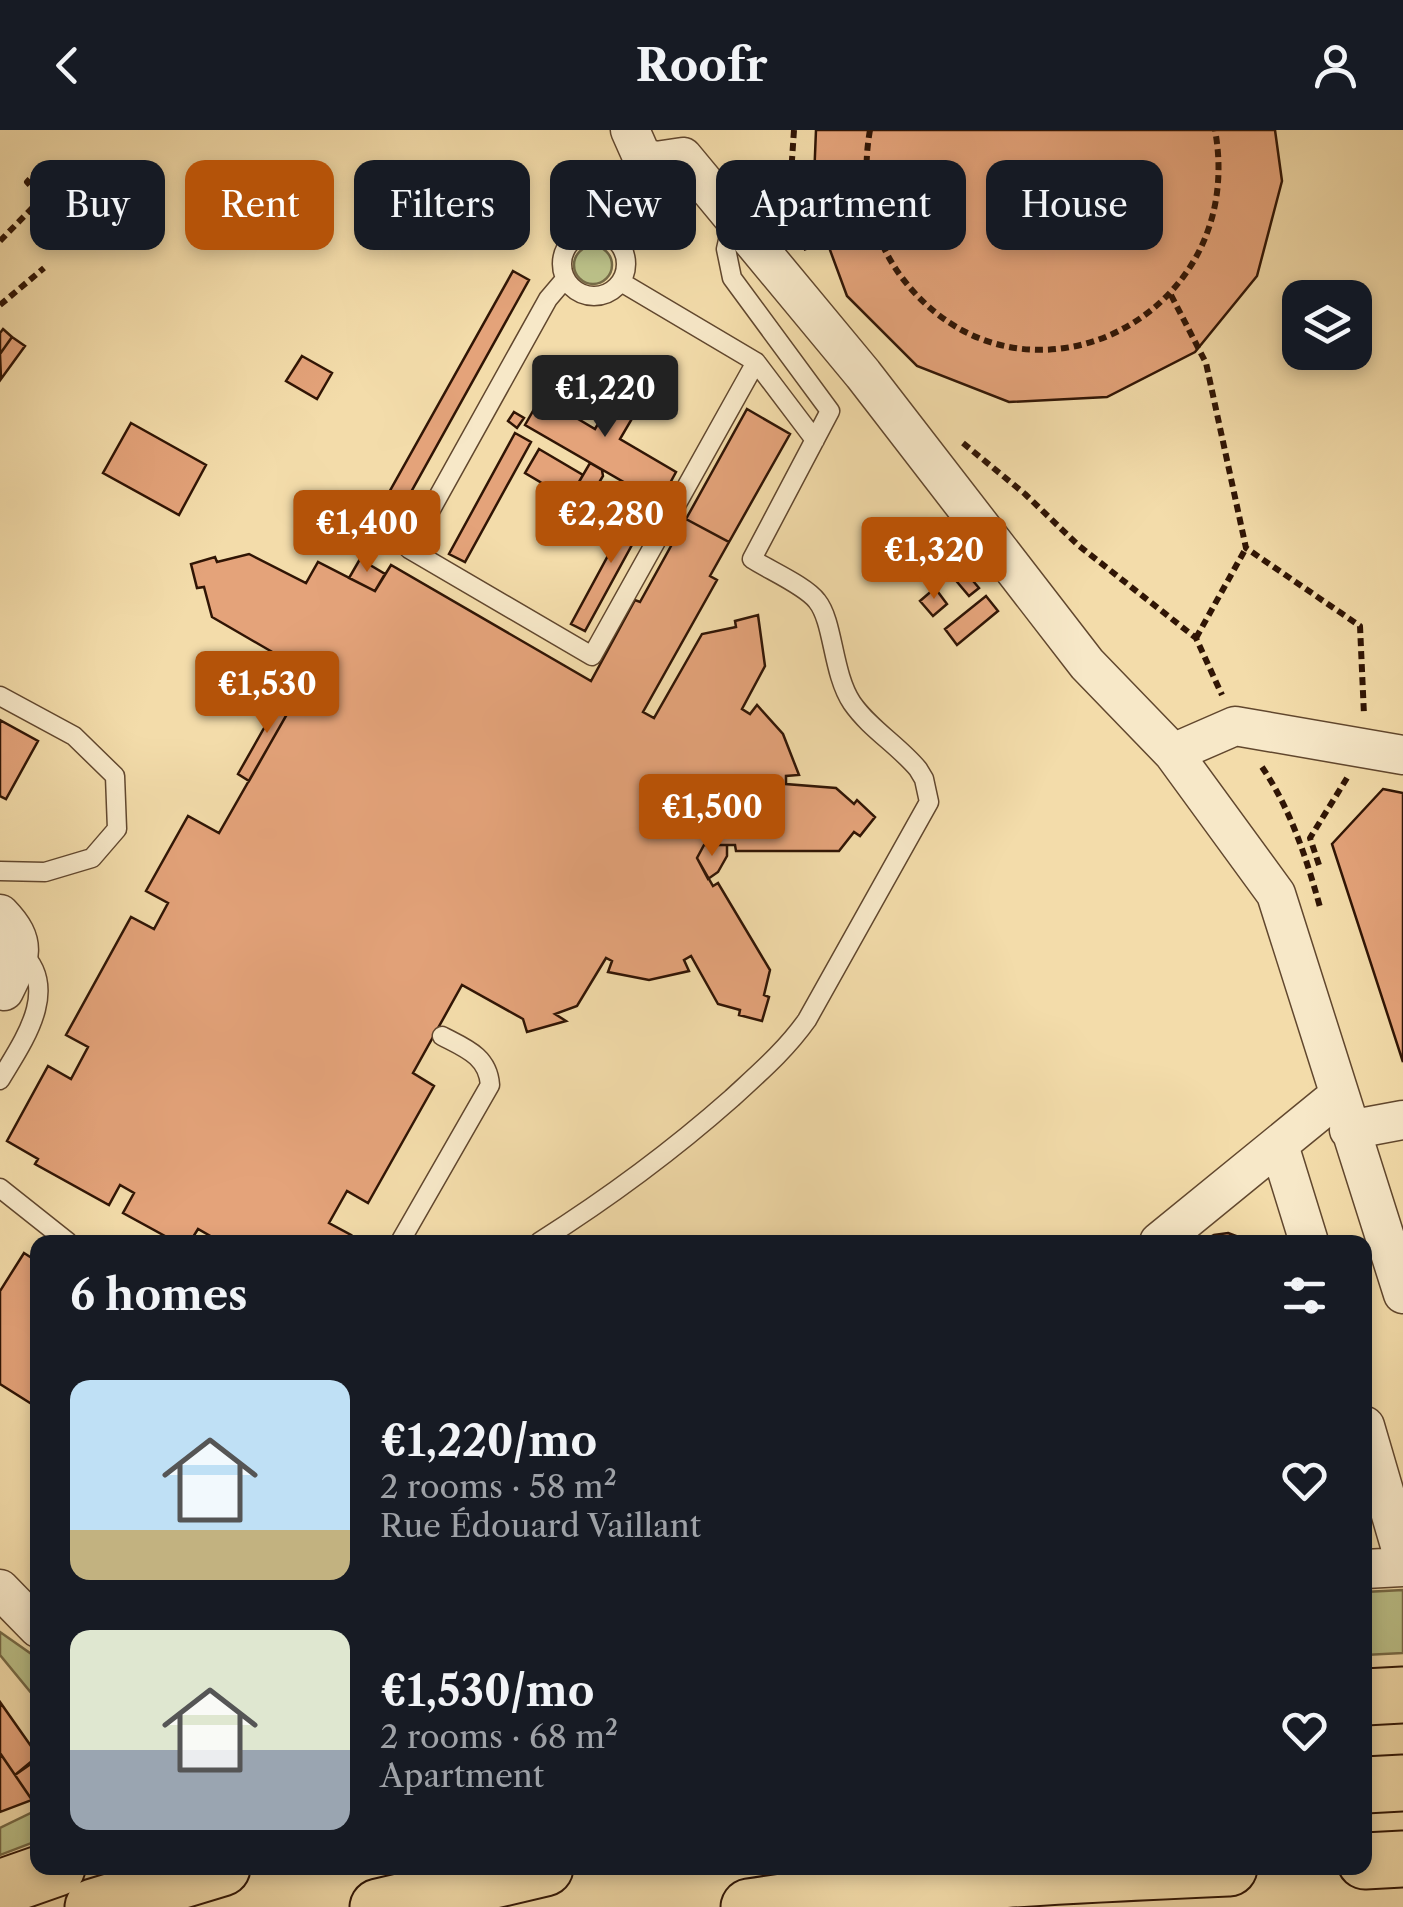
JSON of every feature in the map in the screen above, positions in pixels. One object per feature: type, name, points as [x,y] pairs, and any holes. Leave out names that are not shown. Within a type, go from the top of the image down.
[{"type":"highway","points":[[1372,1697],[1403,1695]]},
{"type":"highway","points":[[1372,1785],[1403,1783]]},
{"type":"highway","points":[[1372,1861],[1403,1859]]},
{"type":"highway","points":[[0,1888],[37,1875]]},
{"type":"highway","points":[[93,1907],[199,1875]]},
{"type":"highway","points":[[378,1907],[515,1875]]},
{"type":"highway","points":[[749,1907],[894,1888],[1089,1875]]},
{"type":"street","points":[[636,143],[656,162],[682,144],[716,192]]},
{"type":"street","points":[[761,250],[863,374],[1087,664],[1173,752],[1276,894],[1403,1294]]},
{"type":"street","points":[[1173,752],[1236,726],[1403,754]]},
{"type":"street","points":[[0,914],[18,935],[20,951],[4,991]]},
{"type":"street","points":[[1168,1235],[1278,1145],[1343,1113],[1403,1120]]},
{"type":"street","points":[[1278,1145],[1306,1235]]},
{"type":"street","points":[[1372,1450],[1403,1556]]},
{"type":"street","points":[[1372,1569],[1403,1567]]},
{"type":"street","points":[[0,1589],[30,1620]]},
{"type":"lane","points":[[566,250],[562,258],[566,280],[572,288],[592,296],[604,295],[621,282],[625,273],[622,250]]},
{"type":"lane","points":[[550,1235],[665,1155],[787,1049],[927,810],[928,790],[918,770],[862,717],[850,700],[816,598],[752,559],[830,411],[732,278],[726,250]]},
{"type":"lane","points":[[566,280],[548,299],[409,550],[592,656],[756,362]]},
{"type":"lane","points":[[621,282],[756,362],[814,440]]},
{"type":"lane","points":[[0,696],[74,736],[116,776],[117,828],[92,858],[45,872],[0,871]]},
{"type":"lane","points":[[0,1080],[32,1022],[40,996],[38,976],[20,951]]},
{"type":"lane","points":[[404,1235],[490,1085],[484,1062],[442,1036]]},
{"type":"lane","points":[[0,1188],[59,1235]]},
{"type":"path","points":[[870,130],[866,181],[878,238],[909,288],[954,325],[1009,346],[1068,347],[1123,330],[1171,295],[1204,247],[1220,191],[1216,130]]},
{"type":"path","points":[[0,241],[30,210]]},
{"type":"path","points":[[0,305],[44,268]]},
{"type":"path","points":[[1171,295],[1206,363],[1246,548],[1196,638]]},
{"type":"path","points":[[1246,548],[1360,626],[1366,748],[1310,838],[1319,864]]},
{"type":"green space","points":[[582,250],[604,250],[611,258],[611,272],[600,283],[586,283],[575,272],[575,258]]},
{"type":"green space","points":[[1403,1590],[1403,1653],[1372,1655],[1372,1592]]},
{"type":"green space","points":[[0,1632],[30,1653],[30,1691],[0,1655]]},
{"type":"green space","points":[[30,1813],[30,1844],[0,1855],[0,1828]]},
{"type":"building","points":[[816,130],[1275,130],[1282,181],[1257,276],[1195,352],[1107,397],[1009,402],[917,366],[847,296],[830,250],[966,250],[966,160],[815,160]]},
{"type":"building","points":[[513,271],[529,280],[376,555],[359,546]]},
{"type":"building","points":[[3,329],[12,337],[0,354],[0,333]]},
{"type":"building","points":[[12,337],[25,346],[1,379],[0,354]]},
{"type":"building","points":[[302,356],[332,373],[317,399],[286,381]]},
{"type":"building","points":[[624,380],[647,393],[620,439],[676,472],[663,496],[652,490],[648,496],[525,425],[541,397],[595,429]]},
{"type":"building","points":[[747,409],[790,434],[729,542],[686,519]]},
{"type":"building","points":[[514,412],[524,418],[517,428],[508,421]]},
{"type":"building","points":[[131,423],[206,465],[179,515],[103,473]]},
{"type":"building","points":[[515,433],[531,442],[465,562],[449,554]]},
{"type":"building","points":[[539,449],[583,475],[569,499],[525,473]]},
{"type":"building","points":[[590,463],[602,470],[603,476],[584,508],[569,499]]},
{"type":"building","points":[[598,483],[636,505],[625,524],[619,520],[616,526],[584,508]]},
{"type":"building","points":[[652,490],[661,495],[654,505],[645,500]]},
{"type":"building","points":[[637,502],[651,510],[585,631],[571,624]]},
{"type":"building","points":[[686,519],[729,542],[710,576],[717,580],[643,712],[654,718],[702,634],[736,627],[735,621],[758,615],[765,666],[742,709],[750,714],[757,705],[783,734],[799,775],[786,776],[786,784],[836,788],[875,817],[860,836],[854,832],[839,851],[736,851],[735,845],[704,845],[697,858],[713,886],[718,883],[770,970],[764,995],[769,997],[762,1021],[718,1004],[691,956],[684,960],[689,971],[649,980],[608,972],[612,961],[606,958],[577,1006],[555,1014],[566,1021],[527,1032],[523,1019],[462,985],[413,1073],[434,1086],[368,1203],[347,1191],[329,1223],[351,1235],[208,1235],[198,1229],[194,1235],[163,1235],[123,1213],[134,1193],[120,1185],[109,1205],[35,1164],[38,1159],[7,1141],[48,1066],[71,1079],[88,1047],[66,1035],[131,917],[154,929],[168,903],[146,891],[188,816],[219,833],[310,674],[212,617],[204,587],[197,588],[191,564],[249,554],[306,583],[318,562],[375,591],[391,565],[591,681],[635,600],[640,602]]},
{"type":"building","points":[[360,559],[385,574],[375,591],[349,578]]},
{"type":"building","points":[[957,562],[979,588],[969,596],[947,570]]},
{"type":"building","points":[[935,588],[947,604],[933,616],[920,601]]},
{"type":"building","points":[[986,596],[998,611],[957,645],[945,629]]},
{"type":"building","points":[[285,691],[296,698],[249,781],[238,774]]},
{"type":"building","points":[[0,720],[38,741],[6,799],[0,796]]},
{"type":"building","points":[[1383,789],[1403,793],[1403,1062],[1332,844]]},
{"type":"building","points":[[704,845],[727,845],[727,856],[718,872],[708,879],[697,858]]},
{"type":"building","points":[[24,1253],[30,1257],[30,1403],[0,1384],[0,1291]]},
{"type":"building","points":[[0,1702],[30,1745],[30,1763],[15,1775],[0,1753]]},
{"type":"building","points":[[0,1753],[30,1801],[0,1812]]},
{"type":"building","points":[[30,1765],[30,1797],[15,1775]]}]
